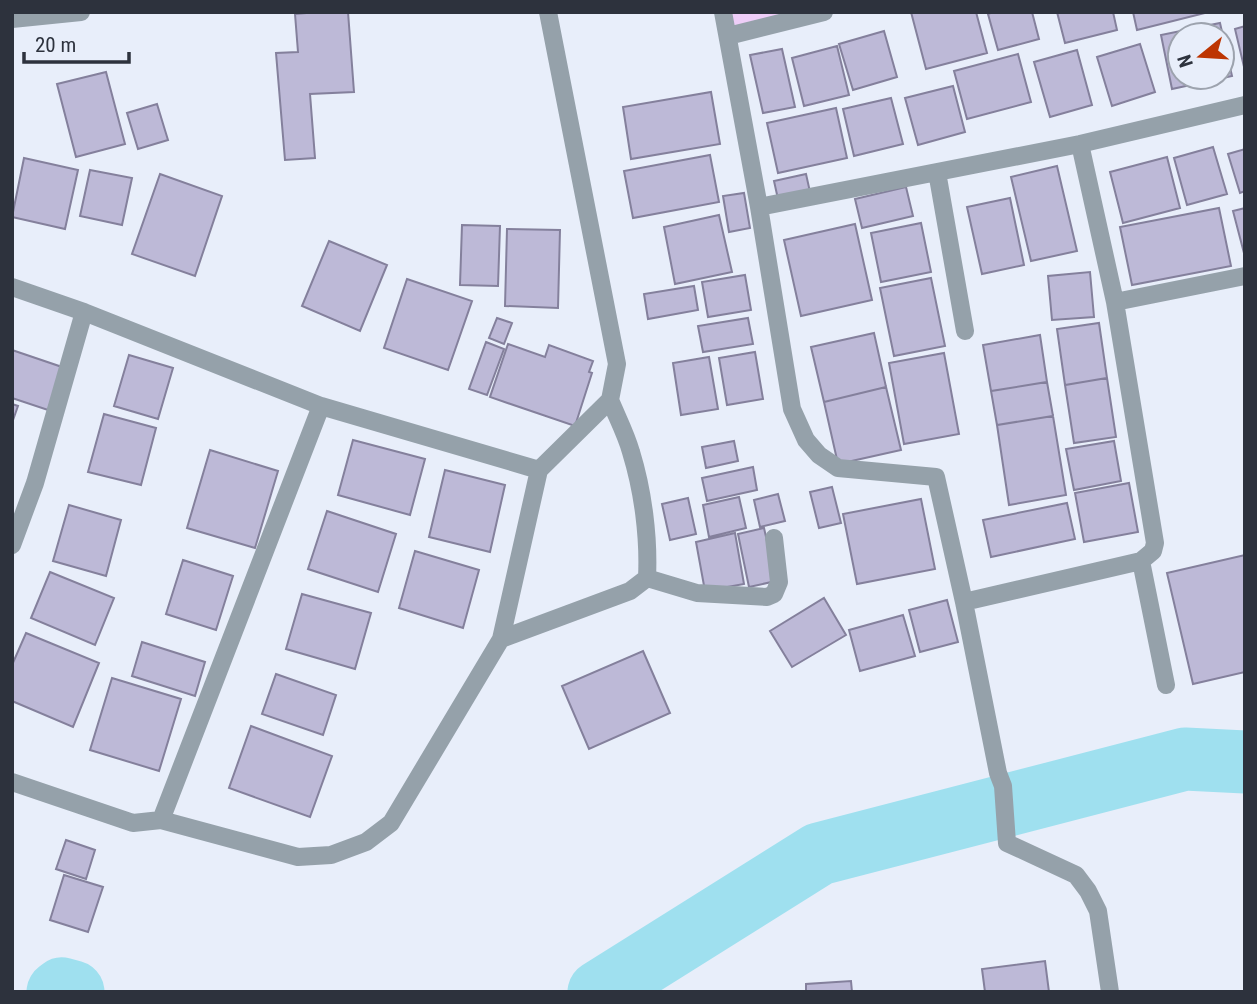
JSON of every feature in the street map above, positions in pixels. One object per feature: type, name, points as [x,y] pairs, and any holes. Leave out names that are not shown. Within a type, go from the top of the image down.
[{"type":"street","points":[[12,19],[81,12]]},
{"type":"street","points":[[501,639],[631,591],[647,578],[644,516],[631,452],[610,400],[617,364],[548,12]]},
{"type":"street","points":[[723,12],[792,409],[806,440],[819,455],[838,468],[936,477],[998,773],[1003,786],[1007,843],[1076,875],[1088,891],[1098,911],[1110,992]]},
{"type":"street","points":[[728,36],[824,12]]},
{"type":"street","points":[[759,207],[1080,144],[1245,105]]},
{"type":"street","points":[[964,602],[1141,561],[1153,551],[1155,543],[1115,302],[1080,144]]},
{"type":"street","points":[[937,172],[965,331]]},
{"type":"street","points":[[1115,302],[1245,276]]},
{"type":"street","points":[[12,287],[84,312],[321,406],[539,470]]},
{"type":"street","points":[[12,545],[35,484],[84,312]]},
{"type":"street","points":[[12,782],[133,823],[161,820],[299,857],[331,855],[366,842],[391,822],[501,639],[539,470],[610,400]]},
{"type":"street","points":[[161,820],[321,406]]},
{"type":"street","points":[[647,578],[697,593],[767,597],[774,594],[779,582],[774,538]]},
{"type":"street","points":[[1141,561],[1166,685]]},
{"type":"shaded area","points":[[729,12],[790,12],[732,29]]},
{"type":"building","points":[[348,12],[354,92],[310,94],[315,158],[285,160],[276,53],[298,52],[295,14]]},
{"type":"building","points":[[911,12],[976,12],[987,53],[926,69]]},
{"type":"building","points":[[1032,12],[1039,39],[998,50],[988,14]]},
{"type":"building","points":[[1057,12],[1113,12],[1117,30],[1065,43]]},
{"type":"building","points":[[1133,12],[1205,12],[1166,21],[1137,30]]},
{"type":"building","points":[[1245,26],[1245,71],[1236,33],[1236,29]]},
{"type":"building","points":[[884,31],[897,77],[853,90],[839,44]]},
{"type":"building","points":[[1166,34],[1166,60],[1161,35]]},
{"type":"building","points":[[1140,44],[1155,92],[1112,106],[1097,57]]},
{"type":"building","points":[[837,46],[849,95],[804,106],[792,58]]},
{"type":"building","points":[[782,49],[795,107],[763,113],[750,55]]},
{"type":"building","points":[[1077,50],[1092,105],[1050,117],[1034,62]]},
{"type":"building","points":[[1018,54],[1031,102],[967,119],[954,71]]},
{"type":"building","points":[[106,72],[125,144],[76,157],[57,84]]},
{"type":"building","points":[[953,86],[965,132],[918,145],[905,98]]},
{"type":"building","points":[[711,92],[720,144],[631,159],[623,107]]},
{"type":"building","points":[[891,98],[903,144],[854,156],[843,109]]},
{"type":"building","points":[[157,104],[168,140],[138,149],[127,113]]},
{"type":"building","points":[[836,108],[847,158],[778,173],[767,123]]},
{"type":"building","points":[[1213,147],[1227,194],[1187,205],[1174,158]]},
{"type":"building","points":[[1245,149],[1245,191],[1240,193],[1228,154]]},
{"type":"building","points":[[710,155],[719,202],[633,218],[624,171]]},
{"type":"building","points":[[1167,157],[1180,208],[1123,223],[1110,172]]},
{"type":"building","points":[[24,158],[78,170],[65,229],[12,217]]},
{"type":"building","points":[[1057,166],[1077,251],[1031,261],[1011,177]]},
{"type":"building","points":[[90,170],[132,178],[122,225],[80,216]]},
{"type":"building","points":[[160,174],[222,196],[195,276],[132,254]]},
{"type":"building","points":[[806,174],[810,192],[778,199],[774,181]]},
{"type":"building","points":[[906,187],[913,216],[862,228],[855,199]]},
{"type":"building","points":[[744,193],[750,228],[729,232],[723,196]]},
{"type":"building","points":[[1010,198],[1024,265],[982,274],[967,207]]},
{"type":"building","points":[[1219,208],[1231,266],[1132,285],[1120,227]]},
{"type":"building","points":[[1245,208],[1245,257],[1233,211]]},
{"type":"building","points":[[719,215],[732,272],[675,284],[664,227]]},
{"type":"building","points":[[921,223],[931,272],[881,282],[871,233]]},
{"type":"building","points":[[855,224],[872,300],[801,316],[784,240]]},
{"type":"building","points":[[462,225],[500,226],[498,286],[460,285]]},
{"type":"building","points":[[507,229],[560,230],[558,308],[505,306]]},
{"type":"building","points":[[329,241],[387,265],[360,331],[302,306]]},
{"type":"building","points":[[1090,272],[1094,317],[1052,320],[1048,276]]},
{"type":"building","points":[[745,275],[751,310],[708,317],[702,282]]},
{"type":"building","points":[[931,278],[945,346],[894,356],[880,288]]},
{"type":"building","points":[[407,279],[472,301],[448,370],[384,348]]},
{"type":"building","points":[[694,286],[698,310],[648,319],[644,294]]},
{"type":"building","points":[[497,318],[512,323],[504,344],[489,338]]},
{"type":"building","points":[[748,318],[753,344],[703,352],[698,326]]},
{"type":"building","points":[[1099,323],[1107,378],[1065,385],[1057,329]]},
{"type":"building","points":[[874,333],[886,387],[824,402],[811,347]]},
{"type":"building","points":[[1040,335],[1047,382],[991,391],[983,345]]},
{"type":"building","points":[[486,342],[504,349],[487,395],[469,389]]},
{"type":"building","points":[[508,344],[545,357],[549,345],[593,361],[589,372],[592,373],[575,426],[490,397]]},
{"type":"building","points":[[12,350],[62,367],[48,410],[12,398]]},
{"type":"building","points":[[755,352],[763,399],[727,405],[719,358]]},
{"type":"building","points":[[944,353],[959,434],[904,444],[889,363]]},
{"type":"building","points":[[129,355],[173,368],[158,419],[114,406]]},
{"type":"building","points":[[709,357],[718,409],[681,415],[673,363]]},
{"type":"building","points":[[1107,378],[1116,437],[1074,443],[1065,385]]},
{"type":"building","points":[[1047,382],[1053,416],[997,425],[991,391]]},
{"type":"building","points":[[886,387],[901,450],[838,464],[824,402]]},
{"type":"building","points":[[12,404],[18,406],[12,423]]},
{"type":"building","points":[[104,414],[156,428],[141,485],[88,472]]},
{"type":"building","points":[[1053,416],[1066,495],[1009,505],[997,425]]},
{"type":"building","points":[[353,440],[425,459],[410,515],[338,495]]},
{"type":"building","points":[[734,441],[738,461],[706,468],[702,447]]},
{"type":"building","points":[[1114,441],[1121,481],[1074,490],[1066,449]]},
{"type":"building","points":[[210,450],[278,471],[255,548],[187,528]]},
{"type":"building","points":[[753,467],[757,490],[707,501],[702,478]]},
{"type":"building","points":[[445,470],[505,485],[490,552],[429,537]]},
{"type":"building","points":[[1129,483],[1138,532],[1084,542],[1075,493]]},
{"type":"building","points":[[832,487],[841,523],[819,528],[810,492]]},
{"type":"building","points":[[778,494],[785,521],[760,527],[754,500]]},
{"type":"building","points":[[739,497],[746,528],[709,537],[703,505]]},
{"type":"building","points":[[688,498],[696,534],[670,540],[662,504]]},
{"type":"building","points":[[921,499],[935,569],[857,584],[843,514]]},
{"type":"building","points":[[1067,503],[1075,539],[991,557],[983,520]]},
{"type":"building","points":[[69,505],[121,520],[106,576],[53,561]]},
{"type":"building","points":[[327,511],[396,534],[378,592],[308,569]]},
{"type":"building","points":[[764,528],[776,581],[749,587],[738,534]]},
{"type":"building","points":[[735,533],[744,584],[705,591],[696,542]]},
{"type":"building","points":[[415,551],[479,570],[463,628],[399,608]]},
{"type":"building","points":[[1245,555],[1245,672],[1193,684],[1167,573]]},
{"type":"building","points":[[183,560],[233,576],[216,630],[166,614]]},
{"type":"building","points":[[50,572],[114,598],[95,645],[31,618]]},
{"type":"building","points":[[302,594],[371,613],[355,669],[286,649]]},
{"type":"building","points":[[824,598],[846,635],[792,667],[770,631]]},
{"type":"building","points":[[947,600],[958,642],[920,652],[909,610]]},
{"type":"building","points":[[903,615],[915,656],[860,671],[849,630]]},
{"type":"building","points":[[26,633],[99,663],[73,727],[12,701],[12,665]]},
{"type":"building","points":[[142,642],[205,662],[195,696],[132,676]]},
{"type":"building","points":[[643,651],[670,713],[589,749],[562,686]]},
{"type":"building","points":[[276,674],[336,695],[323,735],[262,714]]},
{"type":"building","points":[[112,678],[181,699],[159,771],[90,750]]},
{"type":"building","points":[[251,726],[332,756],[310,817],[229,788]]},
{"type":"building","points":[[66,840],[95,850],[86,879],[56,869]]},
{"type":"building","points":[[64,875],[103,887],[88,932],[50,920]]},
{"type":"building","points":[[1045,961],[1049,992],[985,992],[982,969]]},
{"type":"building","points":[[851,981],[852,992],[806,992],[806,984]]},
{"type":"waterway","points":[[599,992],[819,854],[1185,759],[1245,762]]},
{"type":"waterway","points":[[58,992],[62,989],[73,992]]}]
